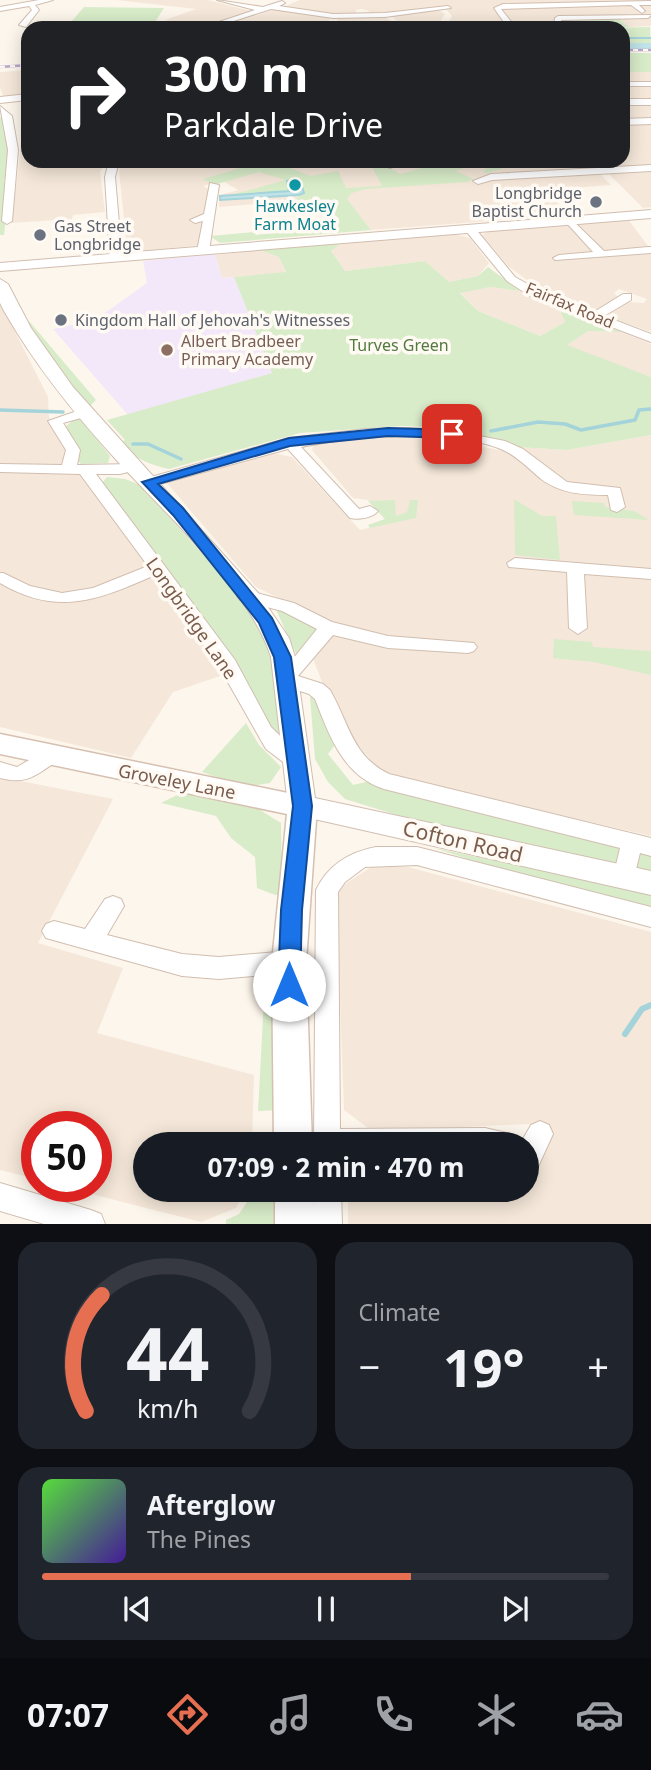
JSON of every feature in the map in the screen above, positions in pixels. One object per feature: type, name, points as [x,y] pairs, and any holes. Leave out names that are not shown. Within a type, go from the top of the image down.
[{"type":"main road","name":"Groveley Lane","points":[[0,744],[302,806]]},
{"type":"main road","points":[[302,806],[289,962],[290,1031],[312,1132]]},
{"type":"main road","points":[[294,1202],[295,1224]]},
{"type":"street","points":[[2,8],[50,0]]},
{"type":"street","points":[[220,0],[262,9]]},
{"type":"street","points":[[226,21],[292,0]]},
{"type":"street","points":[[633,3],[650,16]]},
{"type":"street","points":[[509,21],[497,8],[651,3]]},
{"type":"street","points":[[26,21],[36,10],[31,4]]},
{"type":"street","points":[[543,5],[561,18]]},
{"type":"street","points":[[271,7],[333,19],[359,16],[391,21],[445,8],[448,16],[443,21]]},
{"type":"street","points":[[359,16],[363,10],[369,10]]},
{"type":"street","points":[[556,21],[561,18],[650,16]]},
{"type":"street","points":[[630,84],[651,84]]},
{"type":"street","points":[[0,100],[21,98]]},
{"type":"street","points":[[630,102],[651,102]]},
{"type":"street","points":[[0,110],[8,116],[15,134],[7,221]]},
{"type":"street","points":[[630,122],[651,121]]},
{"type":"street","points":[[112,168],[110,177],[116,258]]},
{"type":"street","points":[[597,168],[600,172]]},
{"type":"street","points":[[478,181],[491,177],[651,168]]},
{"type":"street","points":[[204,251],[214,185]]},
{"type":"street","points":[[0,267],[651,214]]},
{"type":"street","points":[[195,219],[209,216]]},
{"type":"street","points":[[569,220],[601,254]]},
{"type":"street","name":"Fairfax Road","points":[[470,229],[511,278],[534,293],[651,338]]},
{"type":"street","points":[[559,258],[648,250]]},
{"type":"street","points":[[0,284],[25,332],[83,413],[131,467],[178,512],[246,596],[276,638],[286,678],[302,806]]},
{"type":"street","points":[[594,317],[627,297]]},
{"type":"street","points":[[77,470],[73,450],[55,421],[83,413]]},
{"type":"street","points":[[149,482],[289,442],[350,434],[412,431],[480,440],[518,450],[562,485],[615,491],[617,507]]},
{"type":"street","points":[[289,442],[356,515],[370,511]]},
{"type":"street","points":[[0,468],[77,470],[131,467]]},
{"type":"street","name":"Longbridge Lane","points":[[77,470],[157,568],[230,667],[265,737],[275,748],[298,762]]},
{"type":"street","points":[[515,563],[651,574]]},
{"type":"street","points":[[575,567],[578,628]]},
{"type":"street","points":[[4,574],[35,596],[67,601],[105,590],[157,568]]},
{"type":"street","points":[[246,596],[274,601],[308,615],[326,627],[388,642],[468,648]]},
{"type":"street","points":[[286,678],[325,633],[326,627]]},
{"type":"street","name":"Cofton Road","points":[[286,678],[316,689],[323,695],[355,764],[367,774],[384,781],[641,844],[637,880],[302,806]]},
{"type":"street","points":[[0,771],[20,775],[52,755]]},
{"type":"street","name":"Cofton Road","points":[[327,1033],[327,890],[337,875],[360,859],[376,856],[417,856],[651,917]]},
{"type":"street","points":[[91,940],[113,906]]},
{"type":"street","points":[[54,931],[182,965],[219,968],[289,962]]},
{"type":"street","points":[[290,1031],[327,1033],[316,1132]]},
{"type":"street","points":[[0,1197],[91,1224]]},
{"type":"street","points":[[327,1202],[328,1224]]},
{"type":"shaded area","points":[[116,0],[208,0],[251,11],[219,21],[165,20],[196,9]]},
{"type":"shaded area","points":[[300,0],[651,0],[651,26],[630,27],[630,21],[622,21],[615,15],[555,17],[555,21],[449,21],[452,16],[446,9],[448,7],[382,15],[363,14],[370,11],[361,9],[356,10],[356,14],[336,15],[283,7]]},
{"type":"shaded area","points":[[277,9],[330,17],[329,21],[238,21]]},
{"type":"shaded area","points":[[437,9],[445,14],[440,21],[397,21],[392,16]]},
{"type":"shaded area","points":[[337,17],[384,17],[391,21],[338,21]]},
{"type":"shaded area","points":[[21,70],[21,96],[4,98],[0,88],[0,72]]},
{"type":"shaded area","points":[[630,72],[651,72],[651,207],[643,208],[603,168],[630,168]]},
{"type":"shaded area","points":[[21,146],[21,168],[103,168],[100,172],[105,212],[73,215],[72,219],[11,223]]},
{"type":"shaded area","points":[[120,168],[594,168],[611,185],[544,190],[570,215],[371,230],[345,197],[219,207],[220,195],[238,190],[221,180],[203,186],[210,190],[201,245],[142,251],[127,247]]},
{"type":"shaded area","points":[[627,218],[651,250],[651,332],[615,319],[610,314],[629,302],[644,303],[647,299],[619,289],[614,293],[619,298],[598,309],[588,308],[527,280],[508,266],[482,235],[490,230]]},
{"type":"shaded area","points":[[454,234],[470,238],[489,263],[478,276],[449,282],[425,261],[345,271],[331,251],[340,244]]},
{"type":"shaded area","points":[[260,250],[279,257],[286,273],[222,278],[215,255]]},
{"type":"shaded area","name":"Albert Bradbeer Primary Academy","points":[[215,254],[222,278],[234,277],[272,373],[128,415],[53,329],[95,320],[147,283],[143,261]]},
{"type":"shaded area","points":[[490,287],[520,291],[559,308],[565,322],[540,336],[478,311],[460,292]]},
{"type":"shaded area","points":[[0,302],[48,397],[49,417],[89,484],[220,662],[223,675],[173,692],[131,758],[0,727]]},
{"type":"shaded area","points":[[588,331],[621,332],[651,344],[651,377],[568,347],[567,344]]},
{"type":"shaded area","points":[[426,435],[508,452],[522,447],[567,450],[651,435],[651,836],[385,775],[361,749],[349,743],[324,687],[312,656],[322,645],[316,616],[256,587],[166,482],[273,453],[292,457],[360,530],[377,526],[385,519],[368,500],[353,498],[312,450],[313,446],[321,441]]},
{"type":"shaded area","points":[[0,777],[113,799],[38,943],[123,968],[97,1033],[254,1075],[252,1132],[133,1132],[133,1202],[239,1202],[236,1208],[201,1222],[112,1199],[112,1111],[21,1111],[21,1175],[0,1170]]},
{"type":"shaded area","points":[[376,864],[408,867],[651,932],[651,1224],[348,1224],[348,1202],[539,1202],[539,1163],[552,1134],[529,1124],[372,1131],[344,1110],[336,890]]},
{"type":"green space","points":[[84,7],[164,8],[156,21],[72,21]]},
{"type":"green space","points":[[617,17],[622,21],[560,21]]},
{"type":"green space","points":[[630,27],[650,27],[651,47],[630,47]]},
{"type":"green space","points":[[630,53],[651,53],[651,72],[630,72]]},
{"type":"green space","points":[[4,115],[8,132],[4,136],[8,138],[8,178],[4,179],[5,184],[10,184],[4,235],[0,235],[0,118]]},
{"type":"green space","points":[[240,168],[290,168],[311,176],[338,171],[346,188],[382,186],[373,168],[390,168],[400,174],[422,168],[464,168],[455,171],[474,179],[467,182],[366,189],[352,193],[347,199],[371,230],[220,243],[210,236],[254,232],[256,235],[314,228],[317,231],[329,230],[326,224],[339,219],[320,199],[293,201],[304,193],[299,179],[287,180],[289,191],[227,196],[286,180],[259,172],[214,185],[203,179]]},
{"type":"green space","points":[[485,168],[502,169],[483,172],[487,169]]},
{"type":"green space","name":"Turves Green","points":[[340,244],[331,251],[345,271],[425,261],[449,282],[478,276],[488,267],[520,291],[490,287],[460,293],[478,311],[540,336],[565,322],[559,308],[621,332],[588,331],[567,345],[651,377],[651,435],[567,450],[518,447],[486,437],[432,427],[401,426],[300,433],[169,469],[149,463],[131,452],[123,441],[125,440],[107,420],[272,373],[234,277],[286,272],[279,257],[260,250]]},
{"type":"green space","points":[[29,321],[96,400],[89,407],[25,322]]},
{"type":"green space","points":[[78,416],[110,456],[108,463],[81,464],[78,461],[64,428]]},
{"type":"green space","points":[[107,477],[125,479],[140,485],[247,603],[272,650],[286,736],[278,742],[233,657],[101,484]]},
{"type":"green space","points":[[514,499],[542,516],[556,516],[560,560],[515,555]]},
{"type":"green space","points":[[395,500],[396,516],[407,512],[410,500],[418,500],[416,518],[370,528],[368,525],[385,519],[368,501]]},
{"type":"green space","points":[[572,501],[604,503],[605,507],[634,511],[649,520],[574,515]]},
{"type":"green space","points":[[273,603],[315,623],[317,635],[297,656]]},
{"type":"green space","points":[[554,639],[592,642],[593,647],[651,651],[651,675],[594,662],[553,658]]},
{"type":"green space","points":[[310,697],[320,698],[338,741],[328,754],[353,785],[366,782],[651,850],[651,874],[397,815],[345,799],[328,782],[315,759]]},
{"type":"green space","points":[[246,723],[259,745],[281,767],[270,783],[245,787],[202,772]]},
{"type":"green space","points":[[183,792],[255,807],[281,823],[282,894],[275,895],[257,888],[255,857],[231,838],[216,816],[161,803]]},
{"type":"green space","points":[[434,848],[651,893],[651,909],[518,875]]},
{"type":"green space","points":[[265,980],[272,980],[280,985],[284,1110],[258,1111]]},
{"type":"green space","points":[[247,1202],[288,1202],[289,1224],[226,1224],[226,1220],[239,1214]]},
{"type":"water","name":"Hawkesley Farm Moat","points":[[300,180],[304,193],[299,195],[220,200],[220,196],[289,191],[287,181]]},
{"type":"waterway","points":[[630,38],[651,38]]},
{"type":"waterway","points":[[630,46],[651,46]]},
{"type":"waterway","points":[[491,431],[538,422],[565,424],[581,430],[635,420],[639,410],[651,409]]},
{"type":"waterway","points":[[0,410],[63,412]]},
{"type":"waterway","points":[[133,444],[148,444],[181,459]]},
{"type":"waterway","points":[[625,1034],[642,1009],[651,1005]]},
{"type":"railway","points":[[630,50],[651,50]]},
{"type":"railway","points":[[0,67],[21,66]]},
{"type":"place","name":"Hawkesley Farm Moat","points":[[295,185]]},
{"type":"place","name":"Longbridge Baptist Church","points":[[596,202]]},
{"type":"place","name":"Gas Street Longbridge","points":[[40,235]]},
{"type":"place","name":"Kingdom Hall of Jehovah's Witnesses","points":[[61,320]]},
{"type":"place","name":"Albert Bradbeer Primary Academy","points":[[167,350]]},
{"type":"route","points":[[289,985],[291,910],[302,806],[283,657],[266,621],[178,512],[149,482],[289,442],[388,432],[452,434]]}]
